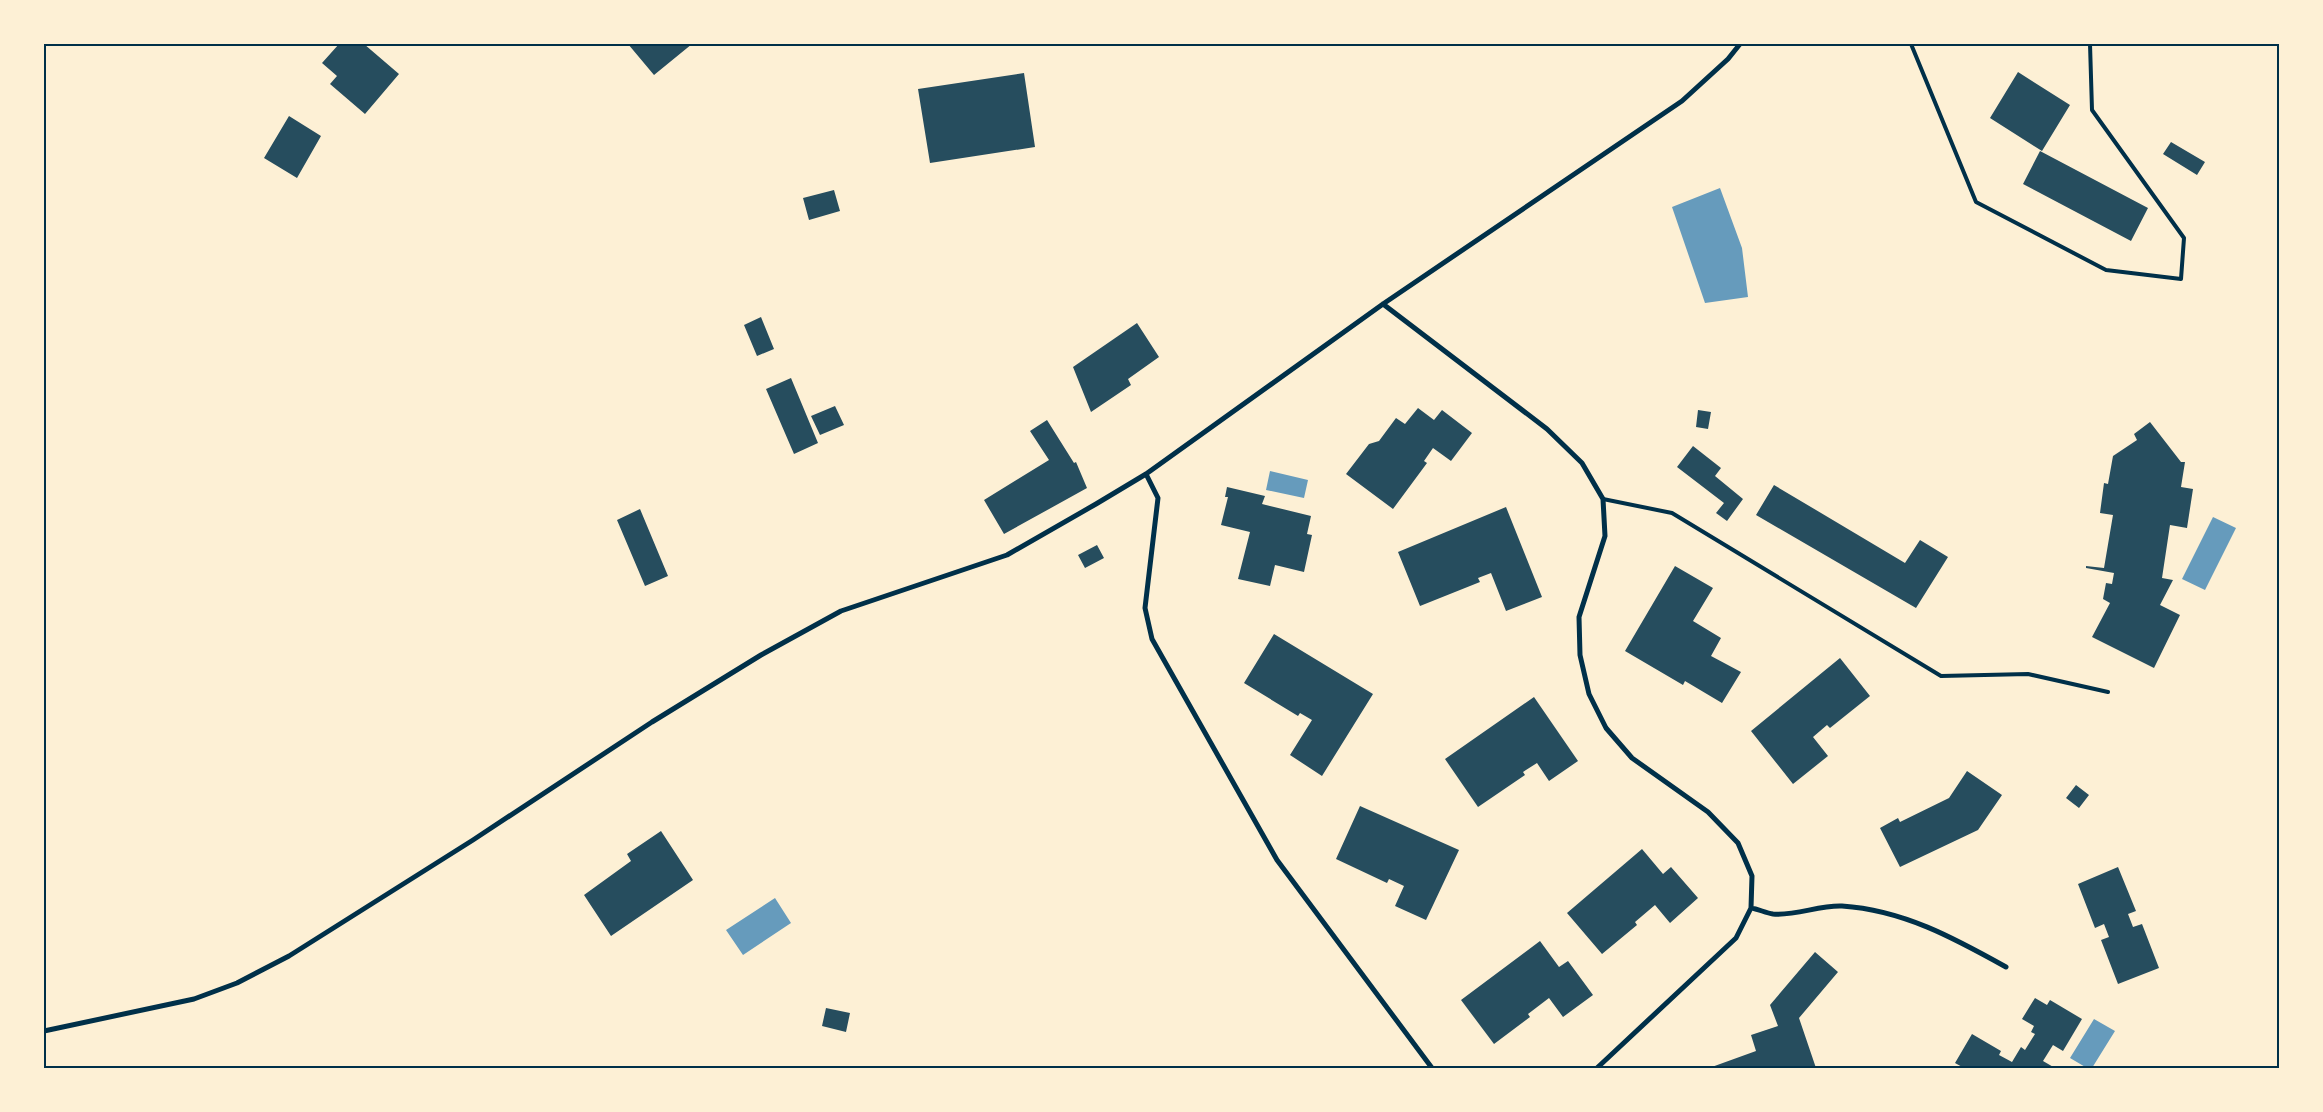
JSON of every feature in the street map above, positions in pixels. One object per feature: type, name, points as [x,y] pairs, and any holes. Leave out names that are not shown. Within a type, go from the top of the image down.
[{"type":"street","points":[[44,1031],[194,999],[237,983],[289,956],[473,840],[652,722],[761,655],[841,611],[1007,555],[1146,474],[1383,304],[1682,101],[1728,59],[1740,44]]},
{"type":"street","points":[[1383,304],[1548,429],[1582,463],[1603,499],[1605,536],[1579,618],[1580,655],[1589,694],[1606,728],[1632,758],[1708,812],[1738,843],[1752,876],[1751,908],[1736,938],[1597,1068]]},
{"type":"street","points":[[1146,474],[1158,498],[1145,608],[1152,639],[1277,860],[1429,1068]]},
{"type":"street","points":[[1751,908],[1774,914],[1840,906],[1874,911],[1915,921],[1951,937],[2006,967]]},
{"type":"lane","points":[[1912,44],[1976,202],[2106,270],[2181,279],[2184,238],[2092,110],[2090,44]]},
{"type":"lane","points":[[1603,499],[1672,513],[1940,676],[2028,674],[2108,692]]},
{"type":"water","points":[[1720,188],[1742,248],[1748,297],[1705,303],[1672,207]]},
{"type":"water","points":[[1270,471],[1308,480],[1304,498],[1266,490]]},
{"type":"water","points":[[2213,517],[2236,528],[2205,590],[2182,579]]},
{"type":"water","points":[[775,898],[791,923],[743,955],[726,930]]},
{"type":"water","points":[[2094,1019],[2115,1031],[2092,1068],[2087,1068],[2070,1058]]},
{"type":"building","points":[[339,44],[364,44],[399,74],[365,114],[330,84],[337,76],[322,63]]},
{"type":"building","points":[[628,44],[692,44],[654,75]]},
{"type":"building","points":[[2018,72],[2070,105],[2042,151],[1990,118]]},
{"type":"building","points":[[1024,73],[1035,147],[930,163],[918,89]]},
{"type":"building","points":[[289,116],[321,136],[297,178],[264,158]]},
{"type":"building","points":[[2171,142],[2205,162],[2197,175],[2163,154]]},
{"type":"building","points":[[2040,151],[2148,208],[2131,241],[2023,184]]},
{"type":"building","points":[[834,190],[840,211],[809,220],[803,198]]},
{"type":"building","points":[[761,317],[774,349],[757,356],[744,325]]},
{"type":"building","points":[[1137,323],[1159,357],[1128,379],[1131,385],[1091,412],[1073,367]]},
{"type":"building","points":[[791,378],[818,443],[794,454],[766,389]]},
{"type":"building","points":[[835,406],[844,425],[820,435],[811,416]]},
{"type":"building","points":[[1418,408],[1434,420],[1442,410],[1472,433],[1451,461],[1433,448],[1424,461],[1427,463],[1393,509],[1346,474],[1369,444],[1379,441],[1396,418],[1405,424]]},
{"type":"building","points":[[1698,410],[1711,412],[1708,429],[1696,427]]},
{"type":"building","points":[[1047,420],[1074,463],[1076,462],[1087,488],[1004,534],[984,500],[1049,460],[1030,431]]},
{"type":"building","points":[[2150,422],[2181,462],[2185,462],[2181,487],[2193,489],[2187,528],[2170,525],[2162,578],[2173,580],[2160,605],[2180,615],[2154,668],[2092,637],[2110,603],[2103,599],[2106,583],[2112,584],[2114,573],[2086,568],[2086,566],[2104,568],[2113,515],[2100,513],[2104,483],[2108,484],[2113,456],[2137,440],[2134,434]]},
{"type":"building","points":[[1693,446],[1721,468],[1715,476],[1743,499],[1727,521],[1716,513],[1724,503],[1677,467]]},
{"type":"building","points":[[1774,485],[1905,563],[1920,540],[1948,557],[1916,608],[1756,515]]},
{"type":"building","points":[[1227,487],[1265,496],[1262,504],[1311,516],[1307,534],[1312,535],[1304,572],[1275,565],[1270,586],[1238,579],[1250,532],[1221,525],[1228,497],[1225,497]]},
{"type":"building","points":[[1506,507],[1542,597],[1506,611],[1491,573],[1478,578],[1480,582],[1420,606],[1398,552]]},
{"type":"building","points":[[640,509],[668,576],[645,586],[617,520]]},
{"type":"building","points":[[1097,545],[1104,558],[1085,568],[1078,555]]},
{"type":"building","points":[[1675,566],[1713,588],[1693,621],[1721,638],[1711,656],[1741,672],[1722,703],[1685,681],[1683,685],[1625,651]]},
{"type":"building","points":[[1274,634],[1373,694],[1322,776],[1290,755],[1312,720],[1300,713],[1298,716],[1244,683]]},
{"type":"building","points":[[1840,658],[1870,696],[1830,728],[1827,725],[1813,737],[1828,756],[1793,784],[1751,731]]},
{"type":"building","points":[[1534,697],[1578,761],[1549,781],[1537,763],[1523,772],[1525,775],[1478,807],[1445,759]]},
{"type":"building","points":[[1967,771],[2002,795],[1978,830],[1900,867],[1880,828],[1898,818],[1900,822],[1949,798]]},
{"type":"building","points":[[2076,785],[2089,795],[2079,808],[2066,798]]},
{"type":"building","points":[[1360,806],[1459,850],[1426,920],[1395,906],[1404,886],[1389,879],[1387,883],[1336,859]]},
{"type":"building","points":[[661,831],[693,880],[611,936],[584,895],[631,861],[627,854]]},
{"type":"building","points":[[1642,849],[1663,874],[1671,867],[1698,898],[1670,923],[1655,905],[1635,922],[1637,925],[1602,954],[1567,913]]},
{"type":"building","points":[[2118,867],[2136,911],[2128,914],[2133,927],[2142,924],[2159,968],[2118,984],[2101,940],[2109,937],[2104,924],[2095,928],[2078,884]]},
{"type":"building","points":[[1540,941],[1559,967],[1568,961],[1593,995],[1563,1017],[1549,998],[1528,1014],[1530,1017],[1494,1044],[1461,1000]]},
{"type":"building","points":[[1815,952],[1838,972],[1799,1018],[1816,1068],[1709,1068],[1756,1051],[1751,1035],[1778,1026],[1770,1005]]},
{"type":"building","points":[[2035,998],[2047,1005],[2050,1000],[2082,1019],[2063,1051],[2053,1045],[2043,1061],[2055,1068],[1964,1068],[1955,1063],[1972,1034],[2001,1051],[1999,1055],[2012,1062],[2021,1047],[2025,1050],[2035,1034],[2031,1032],[2034,1026],[2022,1019]]},
{"type":"building","points":[[826,1008],[850,1013],[846,1032],[822,1026]]}]
